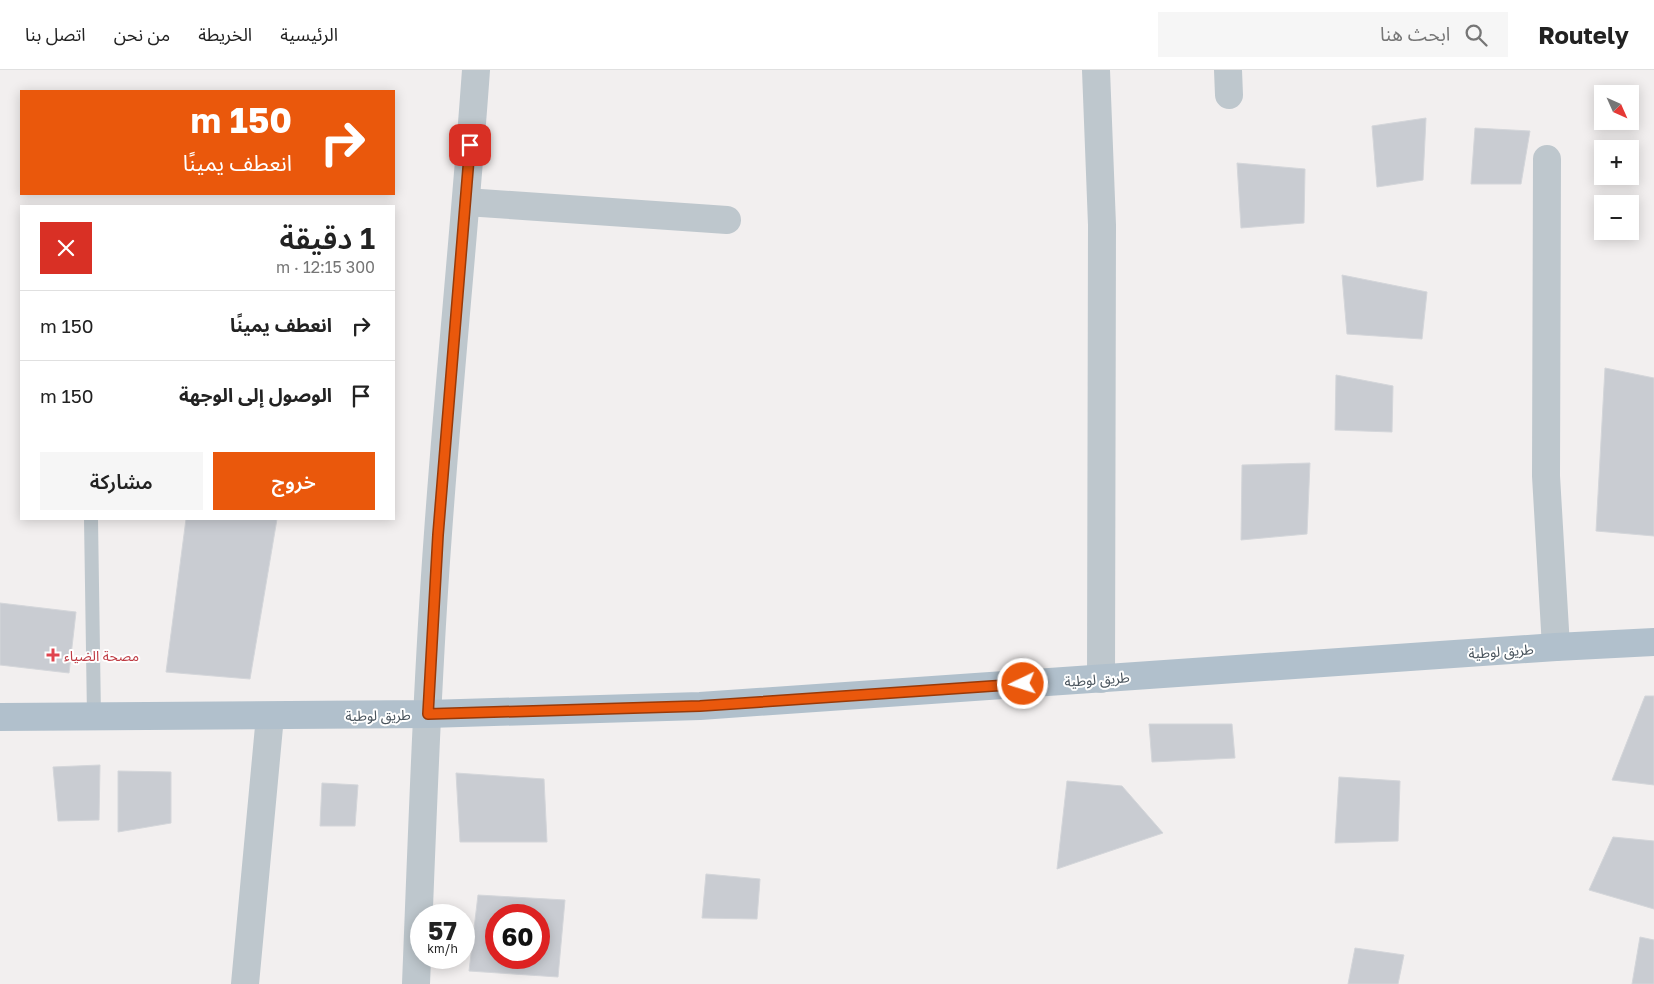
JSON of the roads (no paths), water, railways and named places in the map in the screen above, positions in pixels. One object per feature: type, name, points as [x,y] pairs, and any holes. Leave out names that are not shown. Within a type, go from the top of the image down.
[{"type":"main road","name":"طريق لوطية","points":[[0,717],[428,714],[700,706],[1556,647],[1654,642]]},
{"type":"street","points":[[416,984],[428,714],[440,507],[476,70]]},
{"type":"street","points":[[1096,70],[1102,225],[1100,679]]},
{"type":"street","points":[[1547,160],[1546,476],[1556,647]]},
{"type":"street","points":[[466,202],[727,220]]},
{"type":"street","points":[[245,984],[270,716]]},
{"type":"lane","points":[[91,520],[94,717]]},
{"type":"place","name":"مصحة الضياء","points":[[53,655]]}]
